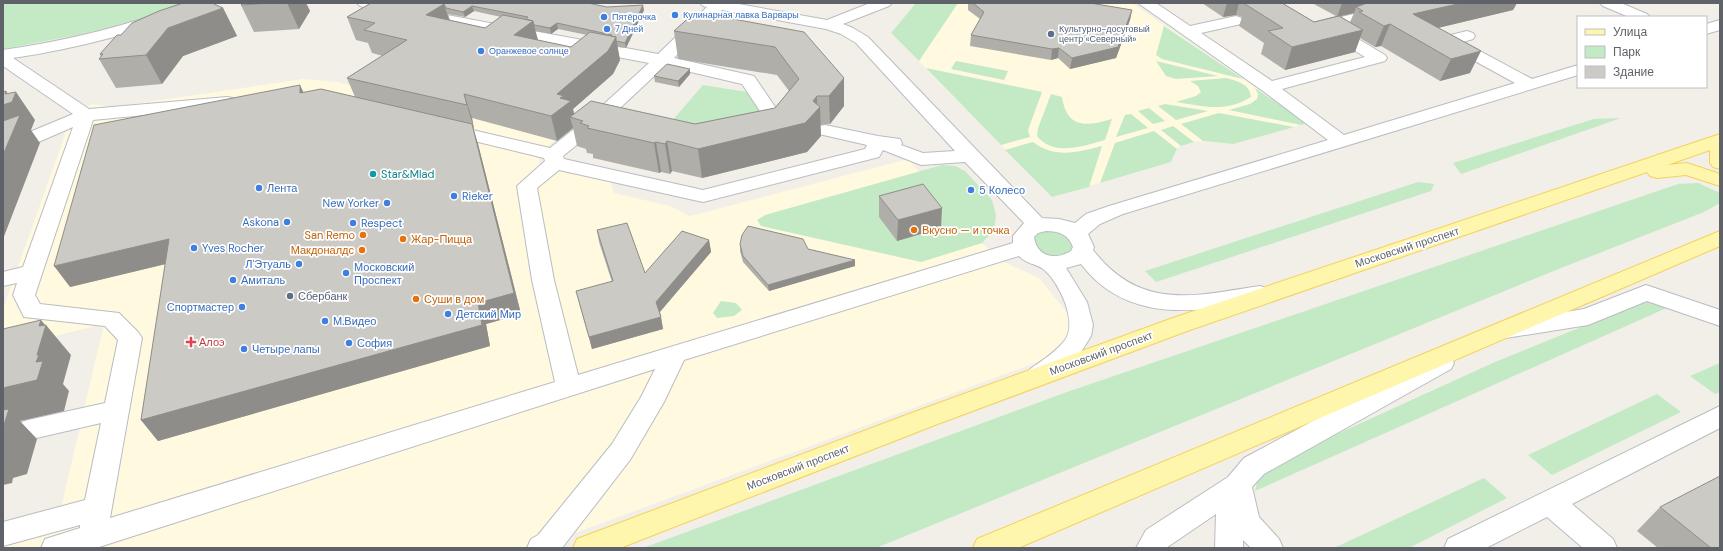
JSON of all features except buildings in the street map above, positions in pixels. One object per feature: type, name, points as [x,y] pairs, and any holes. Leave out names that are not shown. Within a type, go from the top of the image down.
[{"type":"main road","name":"Московский проспект","points":[[587,548],[1038,376],[1268,294],[1622,176],[1720,140],[1720,163]]},
{"type":"main road","name":"Московский проспект","points":[[1622,176],[1687,168],[1720,180]]},
{"type":"main road","points":[[987,548],[1720,238]]},
{"type":"street","points":[[4,59],[124,30],[204,3]]},
{"type":"street","points":[[365,3],[411,13]]},
{"type":"street","points":[[829,25],[850,15],[884,3]]},
{"type":"street","points":[[1146,3],[1269,87],[1341,141]]},
{"type":"street","points":[[1608,3],[1640,16]]},
{"type":"street","points":[[569,388],[543,280],[527,186],[554,158],[662,60],[716,4],[829,25],[847,31],[862,40],[970,156],[1037,225]]},
{"type":"street","points":[[1269,87],[1378,58],[1319,28],[1362,16]]},
{"type":"street","points":[[434,18],[662,60],[748,80],[783,123],[746,131]]},
{"type":"street","points":[[1189,32],[1236,21]]},
{"type":"street","points":[[1707,29],[1720,25]]},
{"type":"street","points":[[1467,36],[1448,40],[1531,85]]},
{"type":"street","points":[[4,59],[86,115]]},
{"type":"street","points":[[1268,294],[1180,305],[1154,302],[1133,294],[1099,272],[1080,242],[1061,225],[1037,225],[1031,228],[1023,236],[1024,247],[1035,257],[1049,262],[1066,262],[1074,260],[1080,242],[1093,219],[1116,210],[1577,70]]},
{"type":"street","points":[[9,144],[86,115],[245,100]]},
{"type":"street","points":[[86,115],[24,295],[32,312],[111,319],[130,338],[92,537]]},
{"type":"street","points":[[599,118],[621,124]]},
{"type":"street","points":[[431,125],[702,196],[872,153],[878,142]]},
{"type":"street","points":[[825,130],[878,142],[926,145],[970,156]]},
{"type":"street","points":[[55,548],[675,354],[1024,247]]},
{"type":"street","points":[[1038,376],[1057,362],[1074,346],[1081,321],[1071,291],[1049,262]]},
{"type":"street","points":[[3,279],[31,272]]},
{"type":"street","points":[[1150,548],[1156,538],[1238,485],[1254,466],[1498,332],[1588,316],[1646,293],[1720,318]]},
{"type":"street","points":[[541,548],[548,544],[621,452],[652,402],[675,354]]},
{"type":"street","points":[[28,430],[116,410]]},
{"type":"street","points":[[1458,548],[1720,416]]},
{"type":"street","points":[[1229,548],[1230,518],[1238,485]]},
{"type":"street","points":[[1238,485],[1246,523],[1269,548]]},
{"type":"street","points":[[1550,502],[1603,548]]},
{"type":"street","points":[[3,534],[98,508]]},
{"type":"shaded area","points":[[916,3],[1132,3],[1307,123],[1233,144],[1197,141],[1178,147],[1171,162],[1052,197],[891,33]]},
{"type":"shaded area","points":[[303,79],[337,82],[556,139],[539,155],[539,166],[611,182],[614,193],[670,206],[690,216],[908,159],[972,235],[1004,262],[1039,278],[1076,324],[1062,353],[535,548],[3,548],[3,545],[56,529],[104,324],[3,349],[3,309],[72,115],[92,104],[113,107]]},
{"type":"green space","points":[[3,3],[179,3],[179,5],[144,18],[82,34],[3,49]]},
{"type":"green space","points":[[916,3],[958,3],[919,61],[891,33]]},
{"type":"green space","points":[[1164,26],[1243,79],[1162,59],[1156,55]]},
{"type":"green space","points":[[956,61],[1008,71],[1004,80],[951,69]]},
{"type":"green space","points":[[1156,61],[1218,76],[1176,79],[1166,76]]},
{"type":"green space","points":[[926,68],[1042,92],[1028,130],[1030,137],[1001,145]]},
{"type":"green space","points":[[1226,78],[1246,86],[1251,97],[1242,102],[1223,107],[1176,102],[1196,96],[1201,92],[1198,86],[1190,81]]},
{"type":"green space","points":[[703,85],[753,93],[765,114],[723,131],[672,121]]},
{"type":"green space","points":[[1255,88],[1307,123],[1301,125],[1229,110],[1250,104],[1257,99],[1258,94]]},
{"type":"green space","points":[[1051,94],[1062,97],[1069,115],[1080,123],[1095,123],[1112,119],[1105,140],[1069,148],[1060,148],[1044,142],[1037,136],[1038,128]]},
{"type":"green space","points":[[1165,104],[1208,111],[1176,120],[1158,106]]},
{"type":"green space","points":[[1149,108],[1165,121],[1153,124],[1138,111]]},
{"type":"green space","points":[[1219,113],[1294,127],[1233,144],[1203,141],[1181,124]]},
{"type":"green space","points":[[1131,114],[1148,128],[1116,137],[1125,115]]},
{"type":"green space","points":[[1621,118],[1461,174],[1453,163],[1594,119]]},
{"type":"green space","points":[[1173,126],[1194,142],[1181,146],[1161,130]]},
{"type":"green space","points":[[1154,131],[1177,149],[1171,162],[1100,183],[1115,143]]},
{"type":"green space","points":[[1033,142],[1050,151],[1067,153],[1102,146],[1089,187],[1052,197],[1005,150]]},
{"type":"green space","points":[[942,165],[955,166],[965,171],[992,200],[996,215],[994,230],[982,243],[921,262],[761,226],[757,220],[765,215]]},
{"type":"green space","points":[[1418,182],[1434,184],[1431,191],[1156,282],[1145,271]]},
{"type":"green space","points":[[1698,183],[1720,193],[1720,203],[1704,212],[1561,268],[876,548],[643,548],[1067,392],[1678,184]]},
{"type":"green space","points":[[1057,229],[1075,241],[1072,252],[1056,257],[1038,252],[1031,235],[1036,231]]},
{"type":"green space","points":[[1650,299],[1720,324],[1720,327],[1669,307],[1255,491],[1260,469],[1495,362]]},
{"type":"green space","points":[[721,301],[736,303],[742,310],[734,316],[717,318],[713,313]]},
{"type":"green space","points":[[1720,363],[1720,392],[1715,394],[1690,376]]},
{"type":"green space","points":[[1657,394],[1681,412],[1552,475],[1528,455]]},
{"type":"green space","points":[[1484,478],[1507,498],[1409,548],[1334,548]]},
{"type":"place","name":"Кулинарная лавка Варвары","points":[[675,15]]},
{"type":"place","name":"Пятёрочка","points":[[604,17]]},
{"type":"place","name":"7 Дней","points":[[607,29]]},
{"type":"place","name":"Культурно-досуговый центр «Северный»","points":[[1051,34]]},
{"type":"place","name":"Оранжевое солнце","points":[[481,51]]},
{"type":"place","name":"Star&Mlad","points":[[373,174]]},
{"type":"place","name":"Лента","points":[[259,188]]},
{"type":"place","name":"5 Колесо","points":[[971,190]]},
{"type":"place","name":"Rieker","points":[[454,196]]},
{"type":"place","name":"New Yorker","points":[[387,203]]},
{"type":"place","name":"Askona","points":[[287,222]]},
{"type":"place","name":"Respect","points":[[353,223]]},
{"type":"place","name":"Вкусно — и точка","points":[[914,230]]},
{"type":"place","name":"San Remo","points":[[363,235]]},
{"type":"place","name":"Жар-Пицца","points":[[403,239]]},
{"type":"place","name":"Yves Rocher","points":[[194,248]]},
{"type":"place","name":"Макдоналдс","points":[[362,250]]},
{"type":"place","name":"Л'Этуаль","points":[[299,264]]},
{"type":"place","name":"Московский Проспект","points":[[346,273]]},
{"type":"place","name":"Амиталь","points":[[233,280]]},
{"type":"place","name":"Сбербанк","points":[[290,296]]},
{"type":"place","name":"Суши в дом","points":[[416,299]]},
{"type":"place","name":"Спортмастер","points":[[242,307]]},
{"type":"place","name":"Детский Мир","points":[[448,314]]},
{"type":"place","name":"М.Видео","points":[[325,321]]},
{"type":"place","name":"Алоэ","points":[[191,342]]},
{"type":"place","name":"София","points":[[349,343]]},
{"type":"place","name":"Четыре лапы","points":[[244,349]]}]
